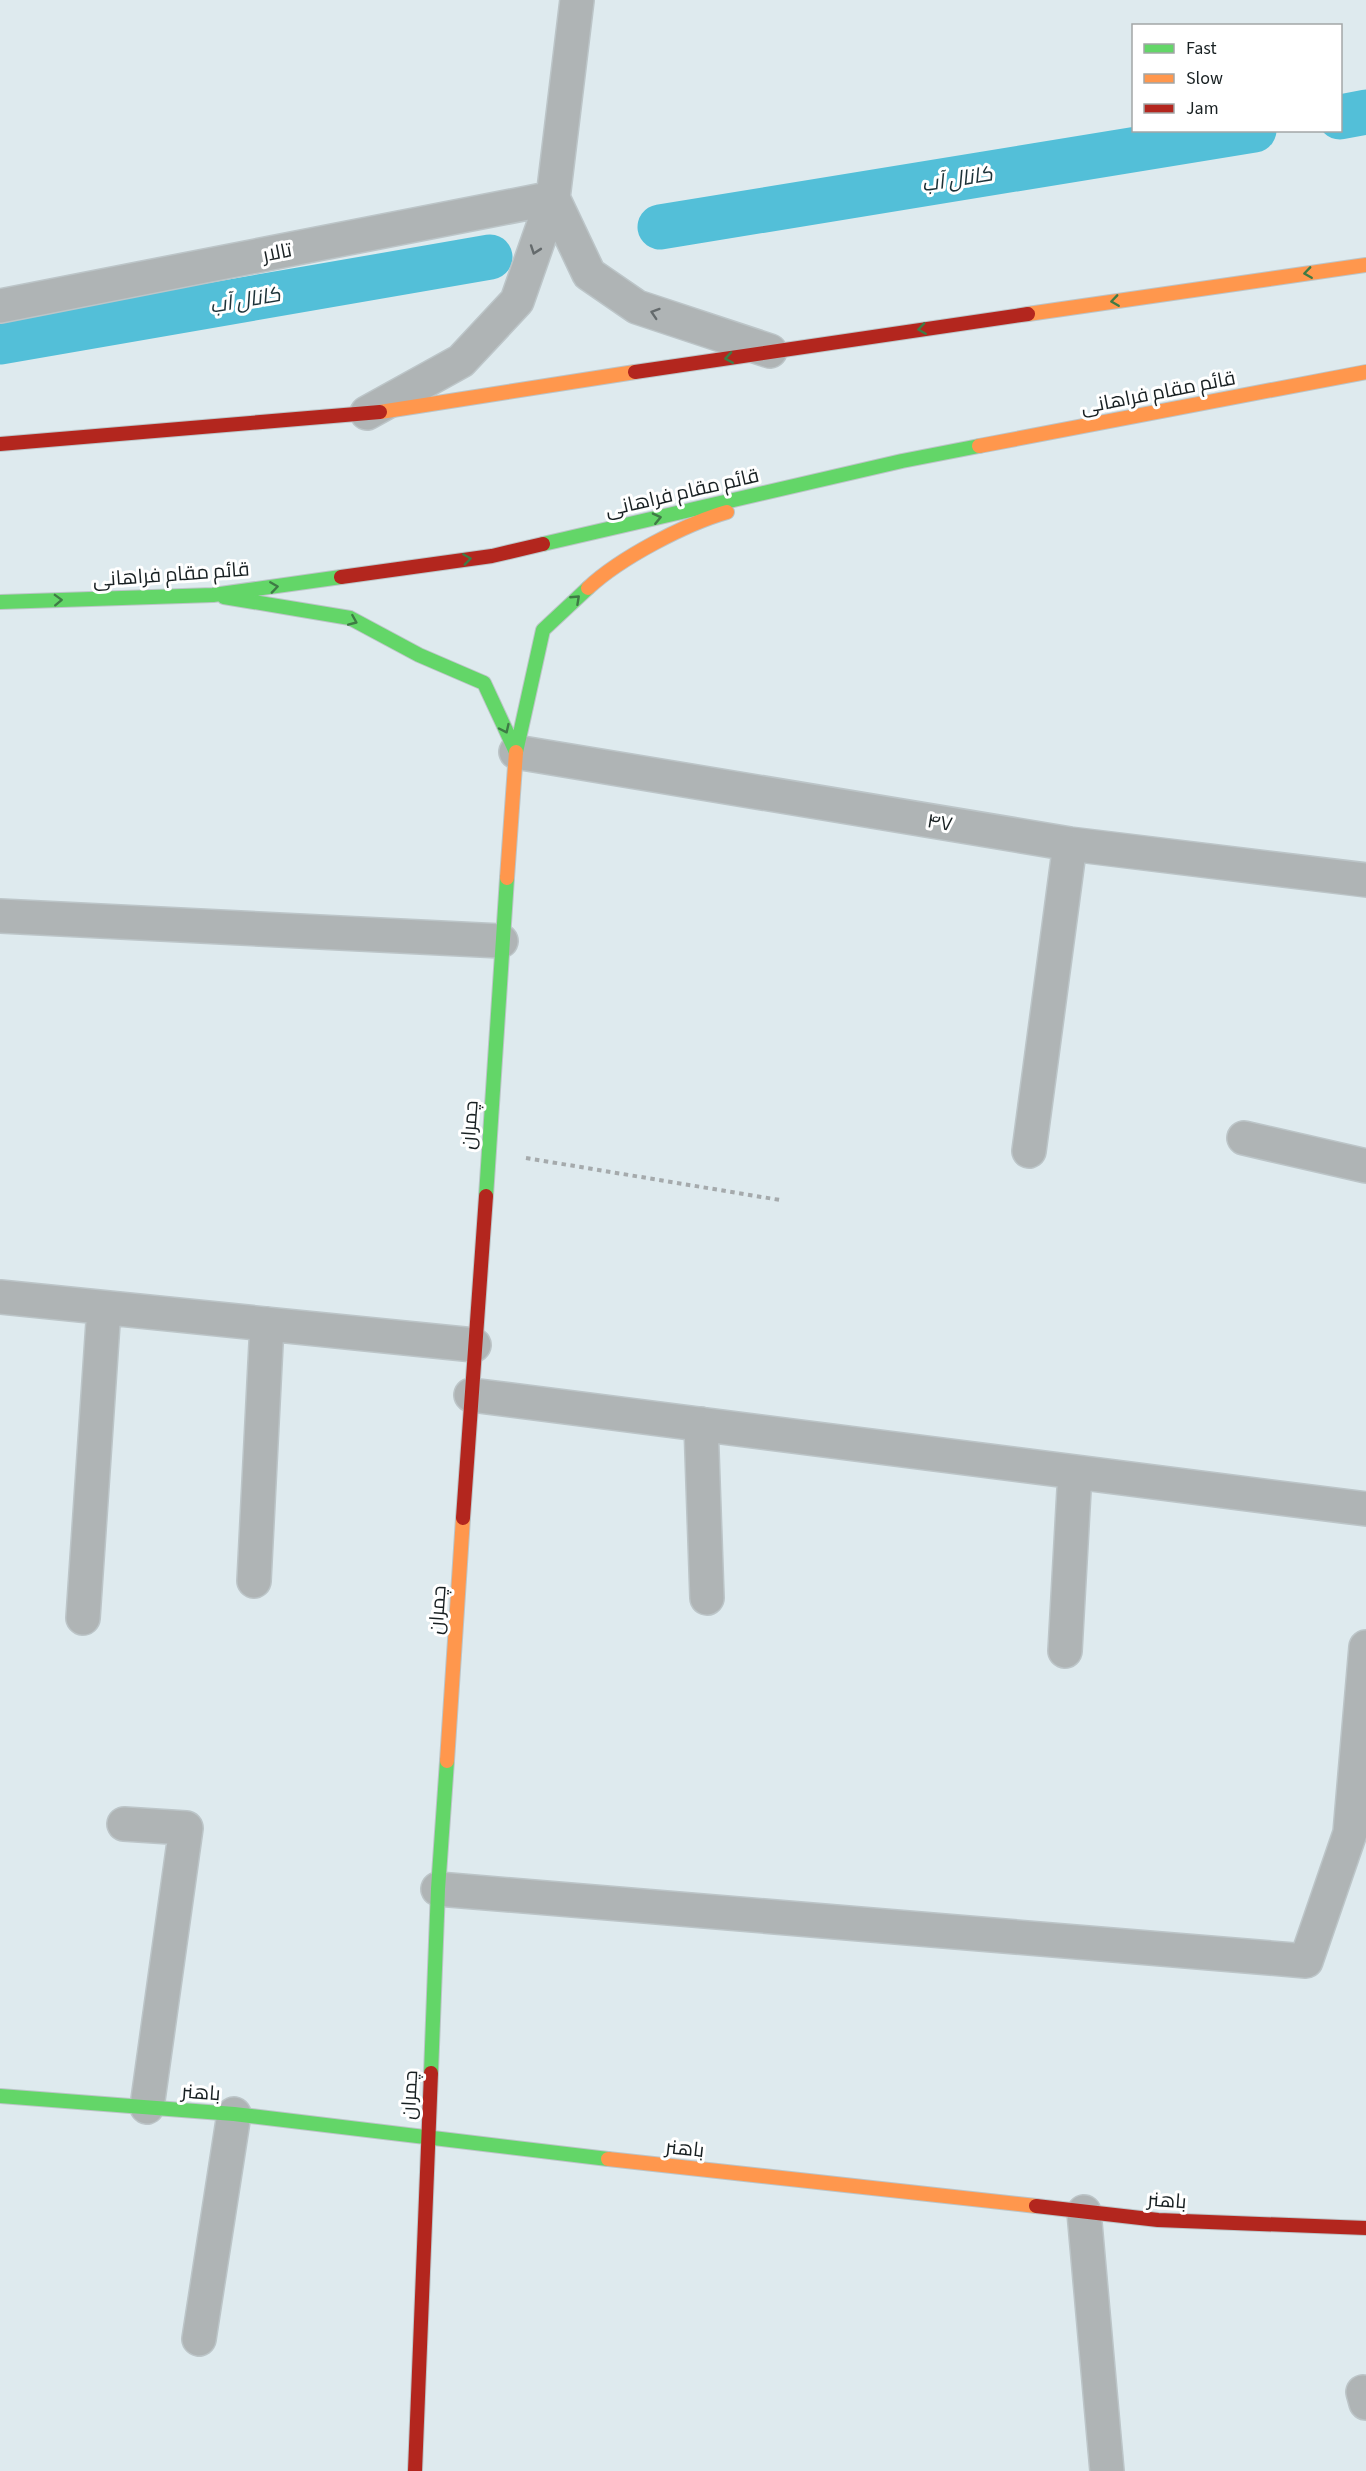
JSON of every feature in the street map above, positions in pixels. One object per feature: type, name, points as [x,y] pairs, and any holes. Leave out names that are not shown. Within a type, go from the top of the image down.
[{"type":"street","points":[[365,414],[460,361],[517,301],[553,198],[577,0]]},
{"type":"street","points":[[553,198],[589,274],[637,307],[770,351]]},
{"type":"street","name":"تالار","points":[[0,306],[553,198]]},
{"type":"street","points":[[0,444],[365,414],[770,351],[1366,265]]},
{"type":"street","name":"قائم مقام فراهانی","points":[[0,602],[213,595],[492,556],[902,461],[1366,372]]},
{"type":"street","name":"چمران","points":[[415,2471],[438,1889],[501,941],[516,752],[543,630],[607,570],[706,518],[902,461]]},
{"type":"street","points":[[213,595],[350,618],[419,655],[484,683],[516,752]]},
{"type":"street","name":"۴۷","points":[[516,752],[1070,844],[1366,880]]},
{"type":"street","points":[[1029,1151],[1070,844]]},
{"type":"street","points":[[0,916],[501,941]]},
{"type":"street","points":[[1244,1138],[1366,1166]]},
{"type":"street","points":[[0,1298],[474,1345]]},
{"type":"street","points":[[83,1618],[104,1308]]},
{"type":"street","points":[[254,1581],[267,1324]]},
{"type":"street","points":[[471,1395],[1366,1509]]},
{"type":"street","points":[[701,1424],[708,1598]]},
{"type":"street","points":[[1065,1651],[1075,1472]]},
{"type":"street","points":[[438,1889],[1305,1961],[1358,1833],[1366,1647]]},
{"type":"street","points":[[124,1824],[186,1828],[147,2107]]},
{"type":"street","name":"باهنر","points":[[0,2096],[234,2114],[427,2139],[1158,2220],[1366,2228]]},
{"type":"street","points":[[199,2339],[234,2114]]},
{"type":"street","points":[[1084,2212],[1107,2471]]},
{"type":"path","points":[[487,1152],[780,1200]]},
{"type":"waterway","name":"کانال آب","points":[[1342,117],[1366,112]]},
{"type":"waterway","name":"کانال آب","points":[[660,227],[1242,132]]},
{"type":"waterway","name":"کانال آب","points":[[0,342],[490,257]]},
{"type":"traffic: fast","points":[[543,544],[902,461],[979,446]]},
{"type":"traffic: fast","points":[[0,602],[213,595],[341,577]]},
{"type":"traffic: fast","points":[[224,597],[350,618],[419,655],[484,683],[516,752],[543,630],[588,588]]},
{"type":"traffic: fast","points":[[486,1196],[507,878]]},
{"type":"traffic: fast","points":[[431,2073],[438,1889],[447,1761]]},
{"type":"traffic: fast","points":[[0,2096],[234,2114],[608,2159]]},
{"type":"traffic: slow","points":[[1028,314],[1366,265]]},
{"type":"traffic: slow","points":[[380,412],[635,372]]},
{"type":"traffic: slow","points":[[979,446],[1366,372]]},
{"type":"traffic: slow","points":[[588,588],[617,565],[654,543],[710,517],[727,512]]},
{"type":"traffic: slow","points":[[507,878],[516,752]]},
{"type":"traffic: slow","points":[[447,1761],[463,1518]]},
{"type":"traffic: slow","points":[[608,2159],[1036,2206]]},
{"type":"traffic: jam","points":[[635,372],[1028,314]]},
{"type":"traffic: jam","points":[[0,444],[380,412]]},
{"type":"traffic: jam","points":[[341,577],[492,556],[543,544]]},
{"type":"traffic: jam","points":[[463,1518],[486,1196]]},
{"type":"traffic: jam","points":[[415,2471],[431,2073]]},
{"type":"traffic: jam","points":[[1036,2206],[1158,2220],[1366,2228]]}]
